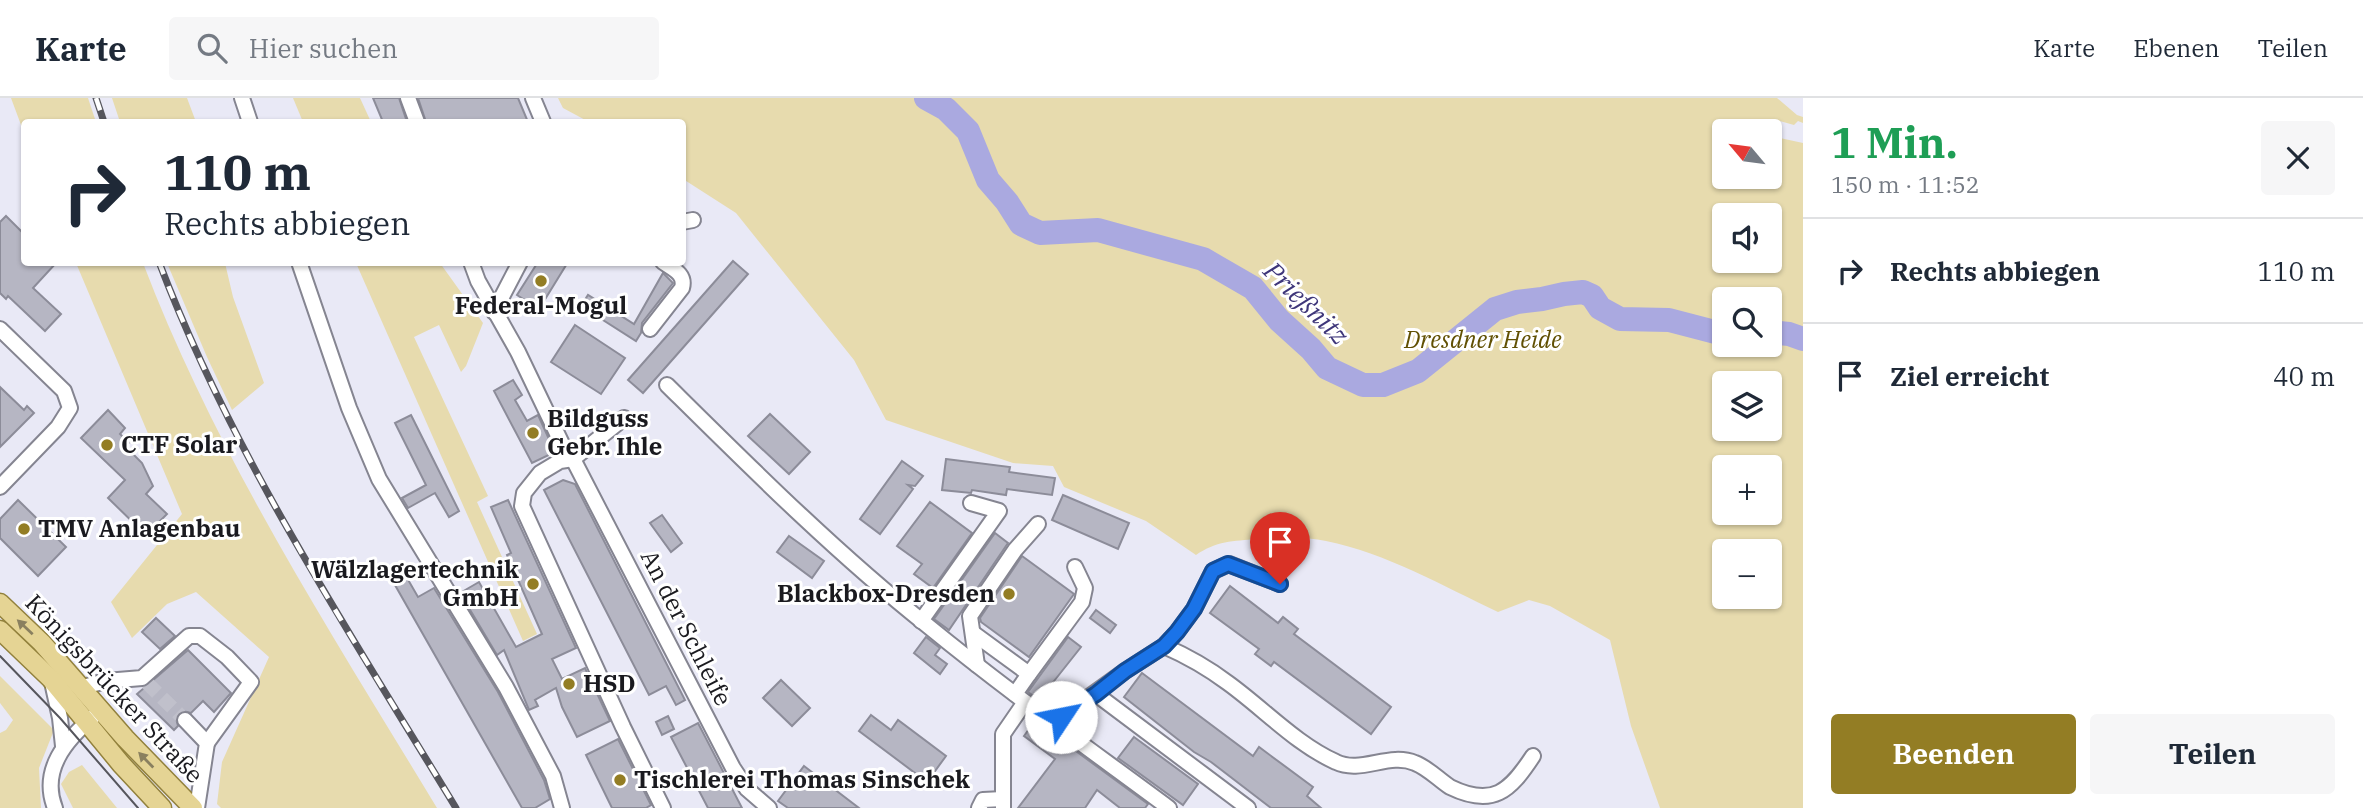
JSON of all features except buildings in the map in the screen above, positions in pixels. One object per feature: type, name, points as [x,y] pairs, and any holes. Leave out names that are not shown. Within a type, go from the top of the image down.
[{"type":"main road","name":"Königsbrücker Straße","points":[[0,603],[42,643],[125,738],[195,808]]},
{"type":"main road","name":"Königsbrücker Straße","points":[[0,630],[51,679],[121,764],[162,808]]},
{"type":"street","points":[[242,98],[249,119]]},
{"type":"street","points":[[408,98],[416,119]]},
{"type":"street","points":[[533,98],[542,119]]},
{"type":"street","points":[[300,266],[349,408],[379,479],[506,687],[553,776],[562,808]]},
{"type":"street","name":"An der Schleife","points":[[472,266],[733,768],[747,789],[769,808]]},
{"type":"street","points":[[494,312],[518,266]]},
{"type":"street","points":[[650,329],[684,282],[682,275],[669,266]]},
{"type":"street","points":[[0,329],[64,391],[70,408],[58,427],[0,487]]},
{"type":"street","points":[[667,385],[823,535],[921,621],[1169,808]]},
{"type":"street","points":[[624,418],[573,459],[560,461],[540,473],[524,493],[522,506],[663,808]]},
{"type":"street","points":[[921,621],[999,511],[971,503]]},
{"type":"street","points":[[971,660],[973,633],[970,615],[1015,550],[1038,524]]},
{"type":"street","points":[[1050,720],[1061,717],[1164,646],[1194,609],[1213,571],[1228,564],[1280,584]]},
{"type":"street","points":[[979,808],[983,800],[1003,804],[1003,734],[1029,674],[1082,602],[1086,588],[1075,567]]},
{"type":"street","points":[[973,633],[1029,674]]},
{"type":"street","points":[[83,687],[106,681],[145,680],[189,636],[200,636],[227,657],[251,682],[207,743],[195,808]]},
{"type":"street","points":[[1164,646],[1208,668],[1283,727],[1339,764],[1361,765],[1396,759],[1414,762],[1472,801],[1497,799],[1515,783],[1533,756]]},
{"type":"street","points":[[51,679],[63,746]]},
{"type":"street","points":[[1096,694],[1248,808]]},
{"type":"street","points":[[55,808],[51,780],[63,746],[102,709]]},
{"type":"street","points":[[185,720],[207,743]]},
{"type":"green space","points":[[11,98],[88,98],[95,119],[21,119],[21,125]]},
{"type":"green space","points":[[112,98],[187,98],[195,119],[119,119]]},
{"type":"green space","points":[[293,98],[360,98],[370,119],[302,119]]},
{"type":"green space","name":"Dresdner Heide","points":[[558,98],[1777,98],[1803,117],[1803,123],[1798,121],[1794,125],[1782,122],[1782,119],[1712,119],[1712,189],[1782,189],[1782,138],[1803,143],[1803,808],[1660,808],[1631,726],[1610,640],[1550,606],[1529,600],[1498,612],[1392,562],[1348,546],[1318,539],[1232,541],[1218,544],[1196,555],[1146,521],[1064,487],[1053,466],[1013,463],[886,420],[854,360],[736,213],[686,181],[686,119],[583,119],[563,108]]},
{"type":"green space","points":[[77,266],[144,266],[172,335],[240,474],[316,609],[437,808],[221,808],[217,804],[222,762],[269,657],[196,592],[167,604],[132,638],[111,602],[182,514]]},
{"type":"green space","points":[[168,266],[226,266],[233,297],[264,383],[232,410]]},
{"type":"green space","points":[[357,266],[442,266],[483,323],[466,366],[461,372],[439,325],[414,337],[488,496],[477,502],[537,634],[523,641]]},
{"type":"green space","points":[[0,676],[54,730],[39,768],[41,808],[0,808],[0,733],[6,730],[13,720],[0,703]]},
{"type":"green space","points":[[82,765],[117,808],[73,808],[61,784],[69,772]]},
{"type":"waterway","name":"Prießnitz","points":[[926,98],[946,109],[968,131],[988,180],[1021,224],[1040,233],[1098,230],[1203,259],[1253,288],[1279,320],[1311,349],[1327,368],[1363,385],[1383,385],[1418,371],[1495,309],[1517,302],[1564,294],[1583,292],[1592,296],[1600,308],[1620,319],[1669,320],[1712,331]]},
{"type":"waterway","name":"Prießnitz","points":[[1782,333],[1803,339]]},
{"type":"tunnel","points":[[147,683],[185,720]]},
{"type":"tram line","points":[[0,656],[60,718],[138,808]]},
{"type":"railway","points":[[96,98],[103,119]]},
{"type":"railway","points":[[161,266],[189,334],[257,474],[295,542],[456,808]]},
{"type":"place","name":"Federal-Mogul","points":[[541,281]]},
{"type":"place","name":"Bildguss Gebr. Ihle","points":[[533,433]]},
{"type":"place","name":"CTF Solar","points":[[107,445]]},
{"type":"place","name":"TMV Anlagenbau","points":[[24,529]]},
{"type":"place","name":"Wälzlagertechnik GmbH","points":[[533,584]]},
{"type":"place","name":"Blackbox-Dresden","points":[[1009,594]]},
{"type":"place","name":"HSD","points":[[569,684]]},
{"type":"place","name":"Tischlerei Thomas Sinschek","points":[[620,780]]},
{"type":"route","points":[[1061,717],[1164,646],[1194,609],[1213,571],[1228,564],[1280,584]]}]
